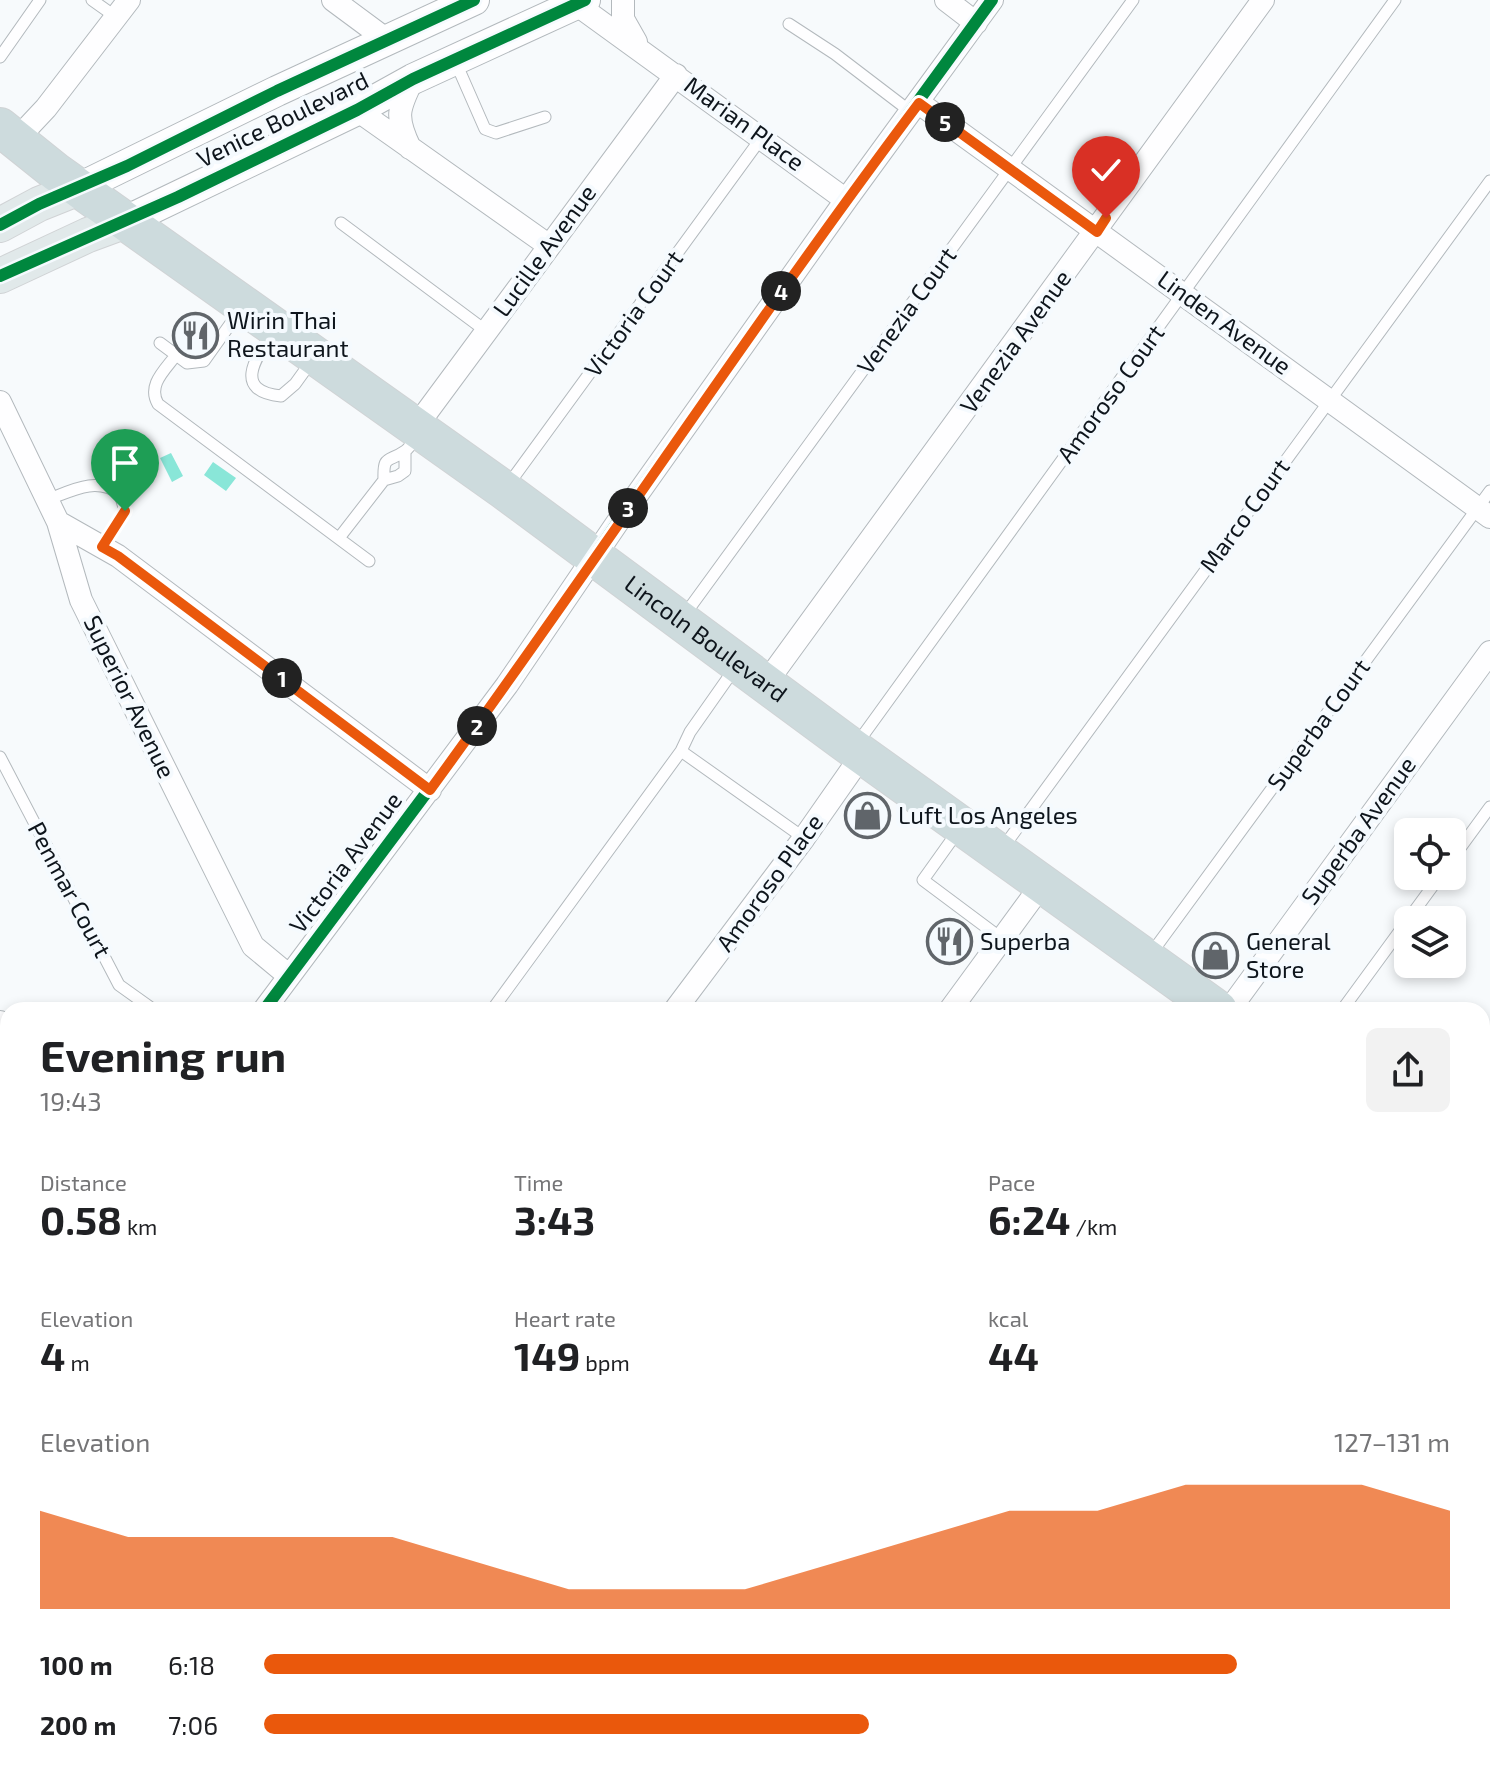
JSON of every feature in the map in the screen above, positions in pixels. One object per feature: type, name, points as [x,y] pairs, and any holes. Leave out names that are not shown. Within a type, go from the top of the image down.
[{"type":"highway","name":"Lincoln Boulevard","points":[[8,134],[315,356],[414,437],[504,490],[1203,1002]]},
{"type":"main road","name":"Venice Boulevard","points":[[3,219],[79,188],[277,91],[474,0]]},
{"type":"main road","name":"Venice Boulevard","points":[[0,276],[126,221],[357,110],[413,79],[580,2]]},
{"type":"street","points":[[333,0],[387,40]]},
{"type":"street","name":"Marian Place","points":[[623,0],[623,19],[641,50]]},
{"type":"street","points":[[946,0],[976,23]]},
{"type":"street","name":"Victoria Avenue","points":[[269,1002],[524,661],[576,588],[593,557],[992,0]]},
{"type":"street","name":"Venezia Avenue","points":[[752,673],[1097,232],[1263,0]]},
{"type":"street","name":"Marian Place","points":[[580,2],[846,200]]},
{"type":"street","points":[[8,134],[46,108],[122,8]]},
{"type":"street","name":"Lucille Avenue","points":[[414,437],[548,245],[676,75]]},
{"type":"street","points":[[411,149],[399,117],[400,105],[413,79]]},
{"type":"street","name":"Linden Avenue","points":[[915,108],[1010,170],[1185,293],[1329,400],[1486,506]]},
{"type":"street","points":[[357,110],[548,245]]},
{"type":"street","name":"Superior Avenue","points":[[0,402],[58,522],[81,600],[253,946],[288,975]]},
{"type":"street","points":[[58,522],[118,556],[430,790]]},
{"type":"street","name":"Superba Avenue","points":[[1214,1002],[1490,652]]},
{"type":"street","name":"Amoroso Place","points":[[681,1002],[804,838],[858,751]]},
{"type":"street","points":[[956,1002],[1043,883]]},
{"type":"lane","points":[[0,57],[40,0]]},
{"type":"lane","points":[[92,0],[122,8]]},
{"type":"lane","name":"Venezia Court","points":[[680,621],[1133,0]]},
{"type":"lane","name":"Amoroso Court","points":[[858,751],[1395,0]]},
{"type":"lane","points":[[789,24],[915,108]]},
{"type":"lane","points":[[455,61],[485,129],[496,133],[545,117]]},
{"type":"lane","name":"Victoria Court","points":[[504,490],[763,137]]},
{"type":"lane","name":"Marco Court","points":[[1000,851],[1490,181]]},
{"type":"lane","points":[[341,223],[486,331]]},
{"type":"lane","points":[[160,343],[187,363],[204,361],[244,305]]},
{"type":"lane","points":[[276,328],[253,363],[253,383],[260,389],[281,396],[295,384],[315,356]]},
{"type":"lane","points":[[176,355],[153,387],[152,395],[158,404],[369,561]]},
{"type":"lane","points":[[339,538],[384,480],[405,471],[414,437]]},
{"type":"lane","points":[[384,480],[383,465],[414,437]]},
{"type":"lane","points":[[47,500],[89,485],[100,485],[120,494],[125,511],[102,547]]},
{"type":"lane","name":"Superba Court","points":[[1147,959],[1486,506]]},
{"type":"lane","points":[[498,1002],[681,751],[690,732],[752,673]]},
{"type":"lane","points":[[681,751],[804,838]]},
{"type":"lane","name":"Penmar Court","points":[[0,757],[119,985],[143,1002]]},
{"type":"lane","points":[[1466,840],[1490,807]]},
{"type":"lane","points":[[962,825],[923,880],[1002,939]]},
{"type":"lane","points":[[1348,1002],[1430,890]]},
{"type":"shaded area","points":[[171,453],[183,476],[172,482],[160,458]]},
{"type":"shaded area","points":[[213,462],[236,478],[226,491],[204,475]]},
{"type":"cycle path","points":[[0,225],[474,0]]},
{"type":"cycle path","points":[[0,276],[178,197],[357,110],[413,79],[585,0]]},
{"type":"cycle path","points":[[270,1002],[507,685],[617,523],[992,0]]},
{"type":"place","name":"Wirin Thai Restaurant","points":[[196,335]]},
{"type":"place","name":"Luft Los Angeles","points":[[867,816]]},
{"type":"place","name":"Superba","points":[[949,942]]},
{"type":"place","name":"General Store","points":[[1215,956]]},
{"type":"route","points":[[125,511],[102,547],[430,790],[576,588],[593,557],[846,200],[919,103],[1097,232],[1106,218]]}]
